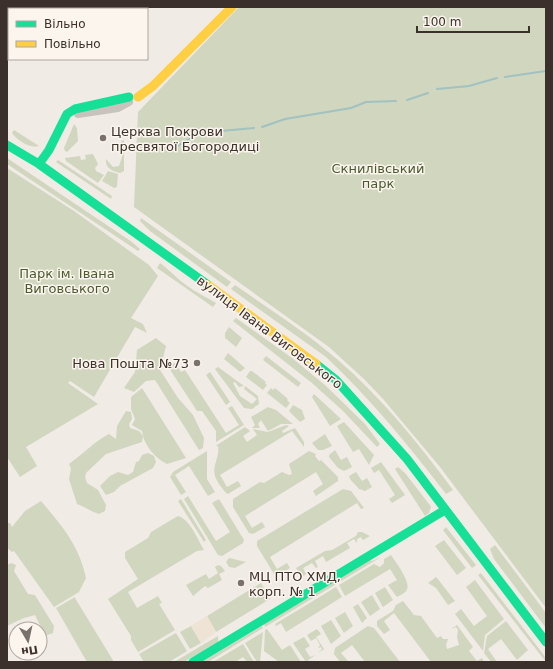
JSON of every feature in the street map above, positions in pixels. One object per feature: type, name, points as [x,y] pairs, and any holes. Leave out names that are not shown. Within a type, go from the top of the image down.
[{"type":"main road","points":[[39,164],[49,150],[67,114],[75,109],[132,99],[153,86],[232,7]]},
{"type":"main road","name":"вулиця Івана Виговського","points":[[7,145],[39,164],[201,279],[301,352],[336,380],[396,445],[546,642]]},
{"type":"main road","points":[[193,662],[445,510]]},
{"type":"green space","name":"Скнилівський парк","points":[[239,7],[546,7],[546,608],[440,467],[384,400],[365,380],[329,347],[134,207],[138,112]]},
{"type":"green space","points":[[74,124],[77,128],[78,141],[67,152],[64,148]]},
{"type":"green space","points":[[14,130],[39,146],[35,147],[20,141],[12,133]]},
{"type":"green space","points":[[124,140],[124,171],[120,173],[108,167],[106,159],[113,167],[119,166],[122,157],[121,141]]},
{"type":"green space","points":[[93,154],[98,164],[95,168],[96,171],[104,175],[98,183],[66,161],[65,158],[80,156],[81,160],[86,159],[85,155]]},
{"type":"green space","points":[[7,158],[132,242],[140,249],[138,251],[7,164]]},
{"type":"green space","points":[[58,160],[112,196],[111,199],[56,162]]},
{"type":"green space","name":"Парк ім. Івана Виговського","points":[[7,168],[74,211],[149,265],[158,276],[131,318],[143,324],[147,333],[135,327],[94,397],[70,381],[68,383],[98,404],[26,447],[37,466],[20,477],[7,457]]},
{"type":"green space","points":[[108,171],[118,174],[117,187],[114,188],[102,181]]},
{"type":"green space","points":[[141,218],[231,282],[227,287],[150,231],[140,221]]},
{"type":"green space","points":[[160,263],[196,292],[216,303],[213,307],[157,268]]},
{"type":"green space","points":[[235,285],[313,340],[338,360],[370,390],[399,422],[453,490],[446,494],[389,423],[359,389],[326,357],[231,289]]},
{"type":"green space","points":[[236,318],[292,358],[325,385],[365,424],[380,444],[377,447],[343,411],[312,383],[233,321]]},
{"type":"green space","points":[[229,327],[242,338],[236,347],[225,338],[225,333]]},
{"type":"green space","points":[[156,338],[166,346],[160,370],[178,398],[193,415],[204,438],[203,448],[199,450],[155,380],[146,381],[134,392],[124,388],[135,372],[137,350]]},
{"type":"green space","points":[[228,353],[245,368],[240,372],[224,359]]},
{"type":"green space","points":[[266,356],[301,383],[298,387],[263,360]]},
{"type":"green space","points":[[175,363],[181,372],[185,370],[226,433],[239,425],[228,408],[232,406],[244,425],[216,442],[216,431],[202,411],[197,411],[169,368],[169,365]]},
{"type":"green space","points":[[218,367],[244,386],[239,387],[235,382],[233,383],[240,396],[252,404],[257,399],[244,389],[245,386],[258,396],[259,404],[252,409],[244,408],[215,369]]},
{"type":"green space","points":[[250,371],[266,382],[265,383],[267,385],[263,390],[246,377]]},
{"type":"green space","points":[[210,372],[230,402],[226,405],[206,375]]},
{"type":"green space","points":[[142,388],[186,458],[167,464],[163,462],[155,456],[149,448],[144,440],[142,431],[132,425],[135,419],[131,409],[131,397]]},
{"type":"green space","points":[[271,388],[273,390],[275,388],[288,399],[287,400],[290,403],[286,408],[267,393]]},
{"type":"green space","points":[[314,394],[341,419],[330,426],[312,397]]},
{"type":"green space","points":[[293,405],[302,410],[305,419],[300,422],[289,411]]},
{"type":"green space","points":[[268,407],[276,410],[293,424],[281,424],[268,431],[261,420],[258,424],[260,428],[252,428],[255,425],[251,417]]},
{"type":"green space","points":[[126,411],[131,412],[132,419],[129,424],[130,428],[139,431],[143,436],[142,442],[106,454],[86,473],[85,477],[87,483],[98,490],[106,505],[105,511],[99,514],[77,504],[69,479],[71,469],[69,464],[109,434],[116,439],[117,426]]},
{"type":"green space","points":[[344,422],[374,455],[369,465],[359,449],[353,452],[337,426]]},
{"type":"green space","points":[[286,425],[289,426],[282,431],[283,433],[295,428],[304,442],[304,447],[292,431],[220,475],[227,487],[238,481],[241,486],[228,494],[226,493],[218,483],[214,472],[218,454],[218,446],[216,446],[245,427],[250,431],[243,436],[247,442],[257,435],[253,429],[268,432]]},
{"type":"green space","points":[[325,434],[332,446],[323,450],[318,450],[312,443]]},
{"type":"green space","points":[[335,450],[341,460],[347,457],[352,467],[344,471],[338,468],[329,457],[329,455]]},
{"type":"green space","points":[[207,451],[207,479],[215,492],[208,496],[189,466],[175,475],[186,492],[181,495],[170,477],[173,472]]},
{"type":"green space","points":[[309,451],[316,454],[315,456],[319,461],[321,460],[338,477],[338,481],[316,496],[313,491],[323,484],[316,472],[245,516],[252,528],[262,522],[265,527],[253,534],[249,533],[233,507],[233,499],[260,482],[264,483],[282,472],[289,475],[292,474],[289,464]]},
{"type":"green space","points":[[148,453],[154,456],[156,462],[153,468],[120,486],[114,492],[106,495],[100,486],[110,476],[118,472],[128,475],[133,472],[136,462],[139,461],[142,455]]},
{"type":"green space","points":[[381,462],[405,495],[392,503],[389,499],[395,495],[379,470],[374,473],[371,468]]},
{"type":"green space","points":[[398,467],[405,473],[431,507],[429,513],[425,516],[395,469]]},
{"type":"green space","points":[[356,472],[362,481],[367,478],[372,487],[365,491],[359,489],[349,476]]},
{"type":"green space","points":[[343,489],[351,491],[364,508],[361,509],[357,503],[270,557],[277,569],[287,563],[290,568],[281,574],[274,574],[257,546],[257,541]]},
{"type":"green space","points":[[188,496],[216,541],[230,532],[212,503],[219,499],[244,540],[243,543],[222,556],[218,555],[184,499]]},
{"type":"green space","points":[[181,499],[206,540],[204,542],[178,501]]},
{"type":"green space","points":[[41,501],[69,536],[79,556],[86,578],[79,592],[54,607],[14,551],[12,552],[7,548],[7,523],[10,523],[12,527],[25,511]]},
{"type":"green space","points":[[178,516],[190,525],[204,550],[197,551],[128,592],[137,608],[158,596],[162,603],[159,604],[175,630],[138,652],[131,640],[131,636],[108,599],[138,579],[125,558],[125,552],[148,538],[151,532]]},
{"type":"green space","points":[[446,527],[476,565],[472,568],[443,530]]},
{"type":"green space","points":[[358,532],[362,532],[370,536],[363,540],[361,537],[357,539],[357,543],[354,539],[347,543],[350,548],[326,562],[323,556],[315,561],[318,567],[316,568],[312,563],[303,568],[306,574],[302,577],[296,568],[325,551],[332,550],[356,536]]},
{"type":"green space","points":[[444,540],[466,568],[457,575],[435,546]]},
{"type":"green space","points":[[495,545],[546,613],[546,628],[494,559],[490,549]]},
{"type":"green space","points":[[391,555],[407,582],[407,589],[403,594],[397,597],[388,585],[397,580],[390,569],[345,596],[339,585],[374,564],[380,567],[384,563],[384,559]]},
{"type":"green space","points":[[381,557],[265,627],[264,624],[370,560],[372,561]]},
{"type":"green space","points":[[229,558],[246,562],[235,568],[229,567],[226,562]]},
{"type":"green space","points":[[11,563],[16,565],[14,571],[28,594],[35,595],[54,626],[53,633],[48,635],[48,621],[38,621],[35,615],[18,621],[8,621],[7,626],[7,565]]},
{"type":"green space","points":[[218,565],[225,571],[219,574],[222,580],[208,588],[205,586],[193,596],[186,585],[206,574],[209,579],[218,573],[215,567]]},
{"type":"green space","points":[[481,573],[546,658],[546,662],[478,575]]},
{"type":"green space","points":[[436,577],[455,601],[448,605],[436,588],[428,583]]},
{"type":"green space","points":[[475,580],[504,619],[485,635],[483,651],[455,614],[461,609],[474,626],[487,616],[466,587]]},
{"type":"green space","points":[[261,583],[270,599],[216,632],[207,616]]},
{"type":"green space","points":[[336,587],[342,597],[286,632],[281,623],[276,626],[275,624]]},
{"type":"green space","points":[[385,587],[393,600],[383,607],[375,593]]},
{"type":"green space","points":[[372,595],[380,609],[370,616],[361,602]]},
{"type":"green space","points":[[75,597],[114,662],[87,662],[56,608]]},
{"type":"green space","points":[[403,601],[414,615],[421,616],[437,638],[441,636],[443,639],[448,639],[446,645],[447,649],[459,645],[457,637],[458,630],[456,627],[451,629],[457,625],[473,647],[469,651],[477,661],[482,658],[484,662],[431,662],[394,613],[384,621],[390,630],[384,634],[377,626],[377,621],[393,611],[396,605]]},
{"type":"green space","points":[[358,604],[367,618],[362,623],[353,607]]},
{"type":"green space","points":[[345,612],[353,626],[344,633],[335,618]]},
{"type":"green space","points":[[331,620],[341,636],[331,644],[321,626]]},
{"type":"green space","points":[[506,621],[528,650],[517,660],[501,639],[488,649],[497,662],[491,662],[484,653],[487,636]]},
{"type":"green space","points":[[191,626],[201,643],[190,649],[180,632]]},
{"type":"green space","points":[[262,626],[263,628],[208,662],[202,662]]},
{"type":"green space","points":[[368,626],[374,628],[400,662],[365,662],[352,645],[341,653],[348,661],[340,662],[334,654],[335,648]]},
{"type":"green space","points":[[267,629],[282,650],[290,645],[301,662],[279,662],[264,651],[265,630]]},
{"type":"green space","points":[[317,629],[321,634],[316,637],[324,649],[318,653],[322,649],[321,647],[318,648],[320,645],[316,638],[311,641],[307,635]]},
{"type":"green space","points":[[263,632],[260,662],[257,662],[245,643]]},
{"type":"green space","points":[[176,633],[187,651],[169,662],[144,662],[139,654]]},
{"type":"green space","points":[[218,636],[218,642],[184,662],[174,662]]},
{"type":"green space","points":[[304,637],[310,646],[305,649],[310,657],[315,655],[306,662],[293,643]]},
{"type":"green space","points":[[243,644],[254,662],[247,662],[243,657],[235,662],[213,662]]},
{"type":"shaded area","points":[[207,616],[216,632],[201,643],[191,626]]},
{"type":"waterway","points":[[505,77],[546,71]]},
{"type":"waterway","points":[[437,89],[469,86],[497,78]]},
{"type":"waterway","points":[[407,100],[428,93]]},
{"type":"waterway","points":[[262,127],[285,119],[351,108],[366,102],[396,101]]},
{"type":"waterway","points":[[171,150],[199,133],[254,128]]},
{"type":"traffic: fast","points":[[39,164],[49,150],[67,114],[75,109],[129,97]]},
{"type":"traffic: fast","points":[[7,145],[39,164],[208,285]]},
{"type":"traffic: fast","points":[[316,364],[336,380],[407,459],[546,642]]},
{"type":"traffic: fast","points":[[193,662],[445,510]]},
{"type":"traffic: slow","points":[[138,97],[153,86],[232,7]]},
{"type":"traffic: slow","points":[[208,285],[316,364]]},
{"type":"place","name":"Церква Покрови пресвятої Богородиці","points":[[103,138]]},
{"type":"place","name":"Нова Пошта №73","points":[[197,363]]},
{"type":"place","name":"МЦ ПТО ХМД, корп. № 1","points":[[241,583]]}]
